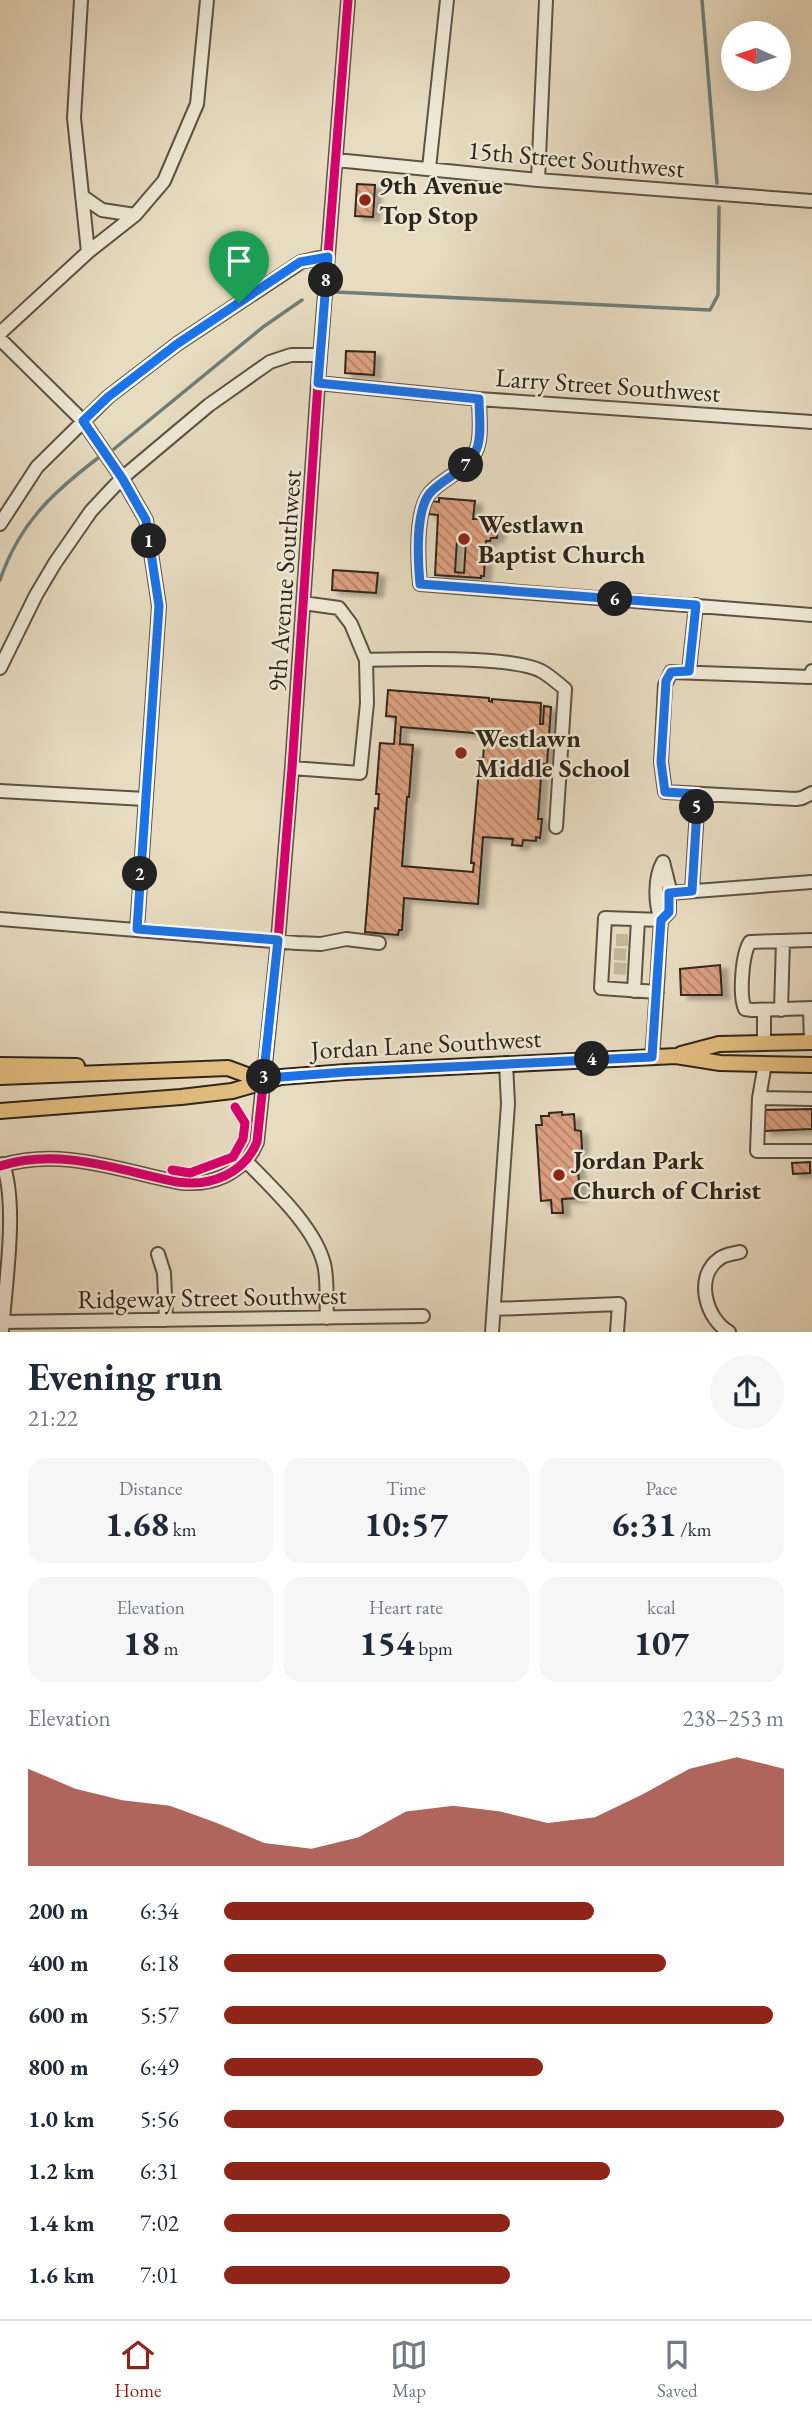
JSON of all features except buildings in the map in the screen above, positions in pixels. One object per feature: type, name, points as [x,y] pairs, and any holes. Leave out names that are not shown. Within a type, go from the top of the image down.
[{"type":"main road","name":"Jordan Lane Southwest","points":[[676,1056],[719,1044],[811,1042]]},
{"type":"main road","name":"Jordan Lane Southwest","points":[[0,1111],[194,1096],[232,1091],[281,1077],[346,1072],[676,1056],[720,1063],[812,1065]]},
{"type":"main road","points":[[0,1065],[172,1070]]},
{"type":"main road","name":"Jordan Lane Southwest","points":[[0,1077],[228,1068],[263,1081]]},
{"type":"street","points":[[81,0],[75,118],[89,252]]},
{"type":"street","points":[[0,333],[89,252],[135,215],[164,181],[197,103],[207,0]]},
{"type":"street","name":"9th Avenue Southwest","points":[[246,1161],[255,1148],[259,1135],[278,940],[348,0]]},
{"type":"street","points":[[429,168],[447,0]]},
{"type":"street","points":[[538,180],[546,0]]},
{"type":"street","name":"15th Street Southwest","points":[[336,160],[538,180],[812,201]]},
{"type":"street","points":[[82,196],[102,210],[135,215]]},
{"type":"street","points":[[0,524],[37,467],[108,397],[177,344],[300,262],[328,257]]},
{"type":"street","points":[[0,339],[83,421],[122,478],[146,520],[159,606],[137,929]]},
{"type":"street","points":[[0,668],[55,563],[91,511],[122,478],[209,405],[270,362],[291,355],[320,355]]},
{"type":"street","name":"Larry Street Southwest","points":[[318,383],[479,399],[812,422]]},
{"type":"street","points":[[479,399],[478,446],[469,463],[429,494],[422,510],[418,562],[420,584],[812,615]]},
{"type":"street","points":[[292,768],[360,774],[367,702],[366,660],[351,624],[342,611],[333,606],[303,603]]},
{"type":"street","points":[[689,671],[696,605]]},
{"type":"street","points":[[366,660],[512,663],[542,671],[565,689],[556,827]]},
{"type":"street","points":[[811,674],[671,672],[666,681],[661,778],[665,792],[796,799],[812,793]]},
{"type":"street","points":[[0,791],[145,799]]},
{"type":"street","points":[[692,891],[698,794]]},
{"type":"street","points":[[634,990],[609,954],[610,939],[605,918],[661,920],[669,912],[669,893],[663,862],[657,887],[657,910],[661,920],[652,1057]]},
{"type":"street","points":[[669,893],[812,882]]},
{"type":"street","points":[[0,919],[321,944],[346,939],[379,943]]},
{"type":"street","points":[[638,920],[632,955],[601,988],[657,992]]},
{"type":"street","points":[[781,1010],[783,940]]},
{"type":"street","points":[[811,1042],[811,1009],[752,1010],[743,1006],[746,947],[750,942],[812,940]]},
{"type":"street","points":[[764,1010],[764,1042]]},
{"type":"street","points":[[492,1332],[508,1104],[506,1063]]},
{"type":"street","points":[[765,1064],[759,1098],[757,1151],[812,1151]]},
{"type":"street","points":[[759,1098],[812,1099]]},
{"type":"street","points":[[2,1327],[9,1214],[8,1182],[2,1165],[38,1158],[63,1158],[193,1183],[224,1177],[246,1161],[282,1198],[312,1237],[324,1264],[327,1318]]},
{"type":"street","points":[[729,1332],[718,1325],[710,1313],[706,1290],[709,1273],[716,1261],[725,1255],[740,1252]]},
{"type":"street","points":[[158,1254],[164,1273],[166,1320]]},
{"type":"street","points":[[494,1308],[619,1304],[617,1332]]},
{"type":"street","name":"Ridgeway Street Southwest","points":[[2,1327],[166,1320],[423,1316]]},
{"type":"waterway","points":[[702,0],[717,183]]},
{"type":"waterway","points":[[336,292],[710,310],[718,295],[719,207]]},
{"type":"waterway","points":[[114,449],[263,327],[302,300]]},
{"type":"waterway","points":[[0,580],[17,542],[39,511],[98,458]]},
{"type":"tunnel","points":[[616,940],[629,940]]},
{"type":"tunnel","points":[[614,954],[628,955]]},
{"type":"tunnel","points":[[614,968],[627,969]]},
{"type":"cycle path","points":[[0,1166],[22,1161],[67,1160],[89,1162],[177,1182],[202,1182],[235,1170],[244,1162],[257,1142],[292,768],[348,0]]},
{"type":"cycle path","points":[[172,1170],[190,1173],[233,1157],[243,1139],[245,1123],[235,1107]]},
{"type":"place","name":"9th Avenue Top Stop","points":[[365,200]]},
{"type":"place","name":"Westlawn Baptist Church","points":[[464,539]]},
{"type":"place","name":"Westlawn Middle School","points":[[461,753]]},
{"type":"place","name":"Jordan Park Church of Christ","points":[[559,1175]]},
{"type":"route","points":[[328,257],[318,383],[479,399],[478,446],[469,463],[429,494],[422,510],[418,562],[420,584],[696,605],[689,671],[675,670],[666,681],[661,762],[661,778],[665,792],[698,794],[692,891],[669,893],[669,912],[661,920],[652,1057],[346,1072],[263,1081],[278,940],[137,929],[159,606],[146,520],[122,478],[83,421],[108,397],[177,344],[239,303],[300,262],[328,257]]}]
